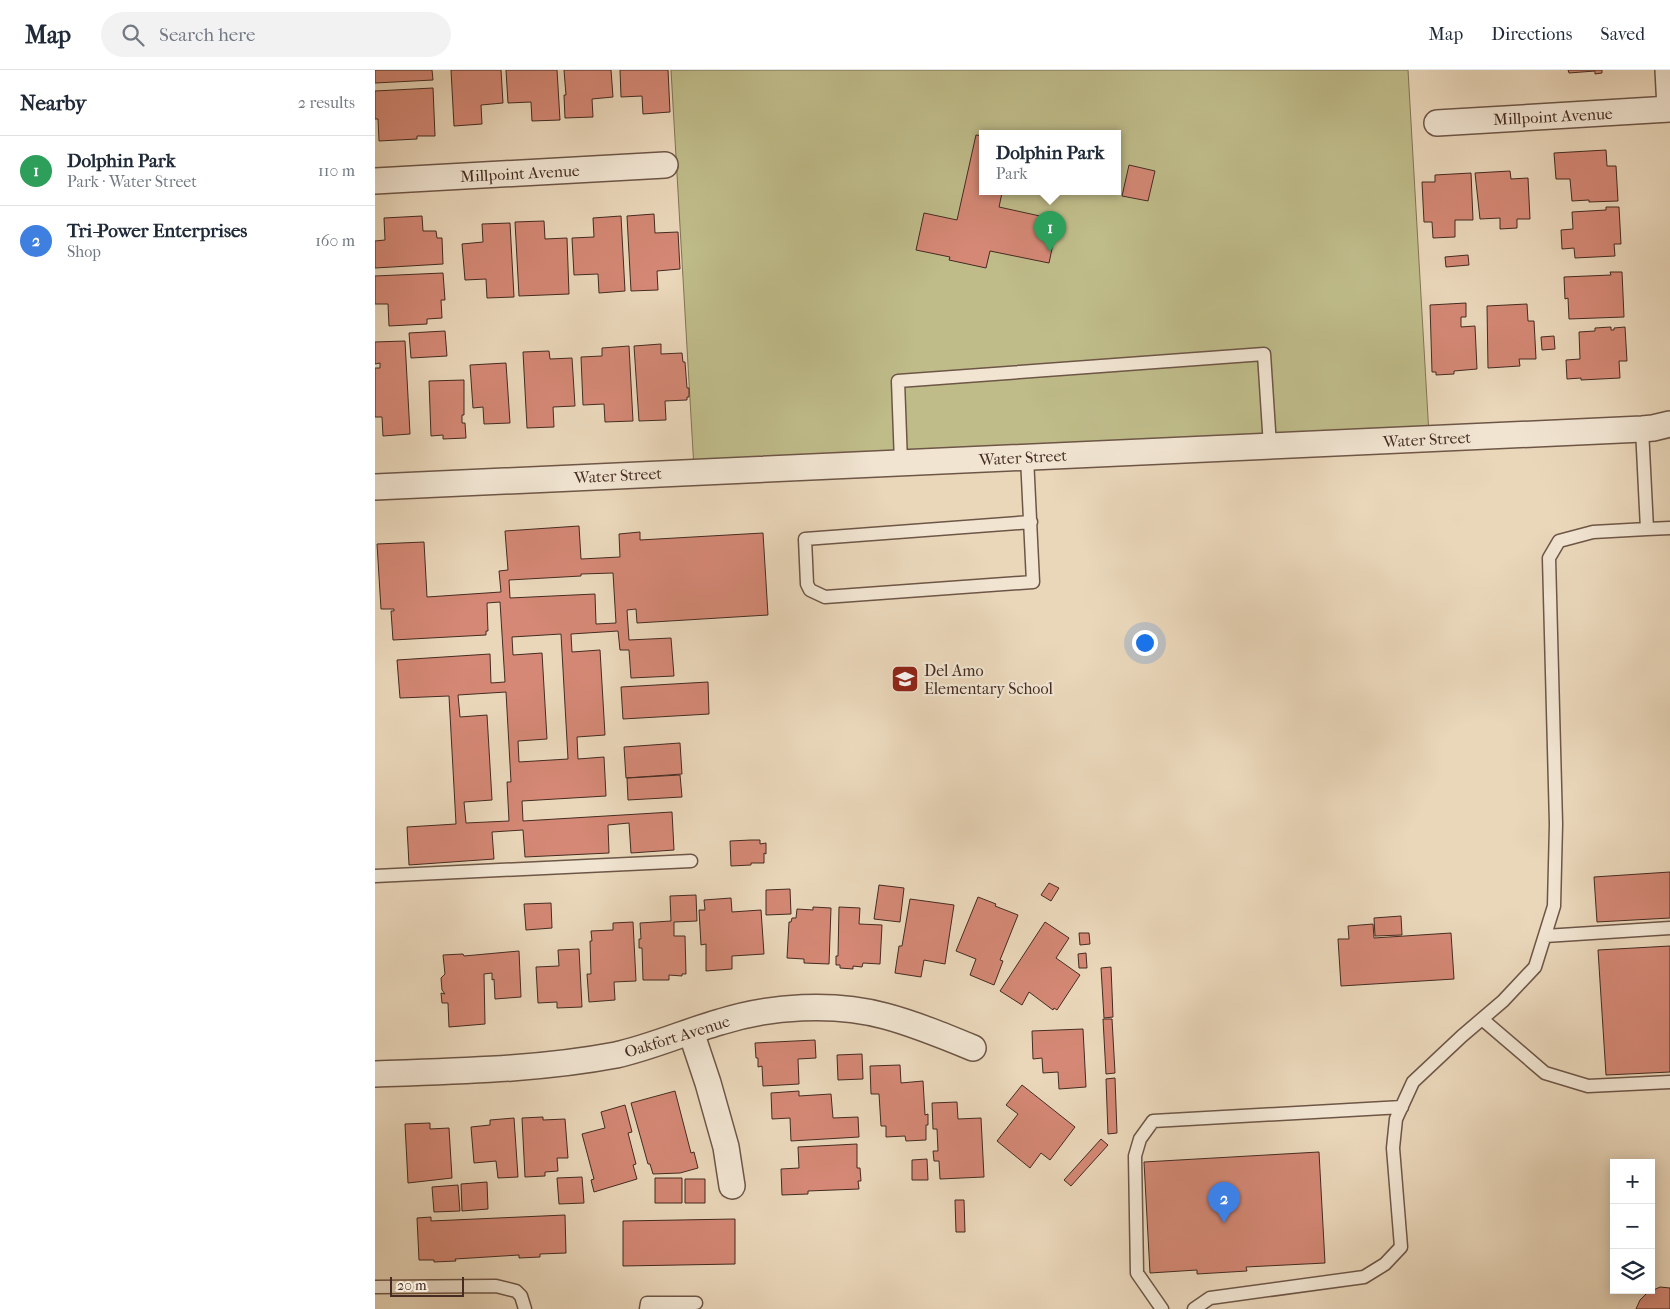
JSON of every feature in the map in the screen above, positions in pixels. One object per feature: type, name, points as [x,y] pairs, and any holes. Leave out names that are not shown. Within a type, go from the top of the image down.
[{"type":"street","points":[[1668,70],[1670,108]]},
{"type":"street","name":"Millpoint Avenue","points":[[1437,123],[1670,108]]},
{"type":"street","name":"Millpoint Avenue","points":[[375,181],[665,165]]},
{"type":"street","name":"Water Street","points":[[375,486],[1642,429],[1670,424]]},
{"type":"street","name":"Oakfort Avenue","points":[[375,1074],[516,1068],[565,1062],[616,1054],[652,1045],[720,1022],[751,1014],[817,1008],[850,1009],[883,1015],[973,1048]]},
{"type":"street","points":[[691,1032],[726,1147],[732,1186]]},
{"type":"lane","points":[[901,463],[897,381],[1264,354],[1270,446]]},
{"type":"lane","points":[[1642,429],[1647,529]]},
{"type":"lane","points":[[1027,457],[1031,522],[1033,582],[825,596],[810,590],[807,584],[805,539],[1031,522]]},
{"type":"lane","points":[[1194,1309],[1210,1298],[1364,1277],[1385,1264],[1401,1247],[1393,1148],[1396,1119],[1413,1082],[1503,1001],[1535,967],[1554,906],[1556,824],[1549,558],[1559,541],[1593,532],[1670,528]]},
{"type":"lane","points":[[375,876],[691,861]]},
{"type":"lane","points":[[1545,936],[1670,928]]},
{"type":"lane","points":[[1483,1019],[1545,1073],[1588,1086],[1670,1082]]},
{"type":"lane","points":[[1162,1309],[1137,1273],[1135,1156],[1140,1138],[1153,1121],[1402,1107]]},
{"type":"lane","points":[[375,1287],[496,1286],[516,1291],[521,1296],[525,1309]]},
{"type":"lane","points":[[646,1309],[647,1304],[696,1303]]},
{"type":"shaded area","points":[[671,70],[1408,70],[1429,435],[694,469]]},
{"type":"building","points":[[375,70],[432,70],[433,80],[375,83]]},
{"type":"building","points":[[451,70],[501,70],[503,103],[481,105],[482,124],[454,126]]},
{"type":"building","points":[[506,70],[557,70],[560,120],[532,121],[531,102],[508,103]]},
{"type":"building","points":[[564,70],[611,70],[613,97],[592,99],[593,117],[565,118]]},
{"type":"building","points":[[620,70],[668,70],[670,112],[643,114],[642,96],[621,97]]},
{"type":"building","points":[[1568,70],[1602,70],[1602,73],[1595,74],[1595,71],[1569,73]]},
{"type":"building","points":[[433,88],[435,136],[417,136],[417,139],[379,141],[378,119],[375,119],[375,91]]},
{"type":"building","points":[[976,135],[979,135],[979,195],[1002,195],[999,207],[1058,220],[1049,263],[990,251],[986,268],[949,260],[950,257],[916,250],[924,213],[957,220]]},
{"type":"building","points":[[1606,150],[1607,166],[1616,166],[1618,201],[1572,201],[1570,179],[1556,179],[1554,153]]},
{"type":"building","points":[[1129,165],[1155,171],[1148,201],[1122,196]]},
{"type":"building","points":[[1510,171],[1511,179],[1528,178],[1530,219],[1517,219],[1517,228],[1500,229],[1500,218],[1480,219],[1475,173]]},
{"type":"building","points":[[1471,173],[1473,220],[1455,220],[1455,237],[1433,238],[1432,222],[1424,222],[1422,182],[1435,182],[1435,175]]},
{"type":"building","points":[[1606,207],[1619,207],[1621,244],[1614,244],[1615,256],[1575,258],[1574,248],[1562,249],[1561,230],[1573,229],[1572,212],[1606,210]]},
{"type":"building","points":[[654,214],[655,233],[678,232],[680,269],[657,271],[658,290],[631,291],[627,216]]},
{"type":"building","points":[[422,216],[423,231],[436,231],[437,238],[442,238],[443,264],[375,268],[375,241],[385,240],[384,218]]},
{"type":"building","points":[[621,216],[625,291],[599,293],[598,274],[574,275],[572,238],[594,237],[593,218]]},
{"type":"building","points":[[544,221],[545,239],[567,238],[569,294],[519,296],[515,222]]},
{"type":"building","points":[[510,223],[514,297],[487,298],[486,279],[465,280],[462,244],[483,242],[482,224]]},
{"type":"building","points":[[1468,255],[1469,265],[1446,267],[1445,257]]},
{"type":"building","points":[[1610,272],[1622,272],[1624,317],[1569,319],[1568,298],[1565,299],[1564,277],[1611,275]]},
{"type":"building","points":[[443,273],[445,300],[441,300],[442,318],[427,319],[427,324],[389,326],[388,304],[375,304],[375,276]]},
{"type":"building","points":[[1466,303],[1466,317],[1461,317],[1461,327],[1475,326],[1477,369],[1454,371],[1454,374],[1436,375],[1436,372],[1432,372],[1430,305]]},
{"type":"building","points":[[1527,304],[1528,321],[1534,321],[1536,359],[1519,359],[1520,366],[1488,368],[1487,306]]},
{"type":"building","points":[[1611,327],[1611,330],[1614,330],[1614,328],[1625,327],[1627,361],[1619,361],[1620,378],[1567,379],[1566,360],[1580,359],[1579,332]]},
{"type":"building","points":[[445,331],[447,356],[411,358],[409,333]]},
{"type":"building","points":[[1554,336],[1555,349],[1542,350],[1541,337]]},
{"type":"building","points":[[405,341],[410,434],[383,436],[382,417],[375,417],[375,368],[380,368],[380,363],[375,364],[375,342]]},
{"type":"building","points":[[661,344],[661,354],[682,353],[683,362],[685,362],[689,397],[687,397],[687,400],[665,401],[666,420],[639,421],[634,346]]},
{"type":"building","points":[[629,346],[633,421],[605,422],[604,404],[583,405],[581,357],[602,356],[602,348]]},
{"type":"building","points":[[549,351],[550,359],[572,358],[575,406],[553,407],[554,427],[527,428],[523,352]]},
{"type":"building","points":[[506,363],[510,423],[484,424],[483,407],[473,408],[470,365]]},
{"type":"building","points":[[464,380],[464,415],[462,415],[462,423],[465,423],[466,438],[443,439],[443,435],[431,436],[429,381]]},
{"type":"building","points":[[579,526],[581,559],[620,557],[619,534],[640,532],[640,540],[763,533],[768,615],[637,623],[636,609],[627,610],[629,640],[671,638],[674,676],[631,678],[629,650],[620,650],[618,631],[571,634],[572,652],[600,650],[605,735],[577,737],[578,759],[604,757],[606,796],[522,801],[523,821],[672,812],[674,850],[631,853],[629,823],[608,825],[609,853],[525,857],[523,830],[492,832],[494,859],[409,865],[407,827],[456,824],[449,696],[400,698],[397,660],[490,654],[491,683],[505,682],[500,602],[487,603],[488,631],[486,631],[486,635],[393,640],[391,611],[394,611],[394,609],[381,609],[377,544],[424,542],[427,597],[501,592],[499,571],[508,570],[505,531]],"holes":[[[613,573],[616,623],[596,624],[595,594],[510,598],[509,580]],[[561,634],[568,759],[519,762],[518,741],[547,739],[542,653],[513,655],[512,637]],[[506,692],[511,782],[507,782],[509,821],[466,823],[464,802],[492,800],[487,715],[460,717],[458,695]]]},
{"type":"building","points":[[708,682],[709,714],[623,719],[621,687]]},
{"type":"building","points":[[680,743],[682,774],[626,778],[624,747]]},
{"type":"building","points":[[680,775],[682,797],[628,800],[627,778]]},
{"type":"building","points":[[760,840],[760,844],[766,843],[764,863],[731,866],[730,841]]},
{"type":"building","points":[[1670,872],[1670,918],[1597,922],[1594,877]]},
{"type":"building","points":[[1049,883],[1059,888],[1051,901],[1041,895]]},
{"type":"building","points":[[879,885],[904,888],[900,922],[874,919]]},
{"type":"building","points":[[790,889],[791,914],[766,915],[766,890]]},
{"type":"building","points":[[696,895],[697,921],[674,922],[674,936],[685,936],[686,974],[682,974],[682,976],[669,975],[669,980],[643,980],[642,948],[639,948],[639,939],[641,939],[640,923],[671,921],[670,896]]},
{"type":"building","points":[[978,897],[1018,915],[1000,960],[1003,961],[994,985],[970,975],[976,959],[956,951]]},
{"type":"building","points":[[731,898],[732,912],[761,910],[764,954],[732,956],[732,969],[706,971],[706,944],[701,945],[699,910],[705,910],[704,900]]},
{"type":"building","points":[[910,899],[954,905],[945,964],[924,960],[921,977],[895,973]]},
{"type":"building","points":[[551,903],[552,928],[526,930],[524,904]]},
{"type":"building","points":[[813,907],[831,908],[829,964],[804,963],[804,959],[787,958],[789,922],[791,922],[792,918],[796,918],[797,909],[813,910]]},
{"type":"building","points":[[839,907],[860,908],[859,924],[882,925],[880,964],[863,963],[862,967],[853,966],[853,969],[840,968],[840,965],[836,965],[836,956],[838,956]]},
{"type":"building","points":[[1401,916],[1402,935],[1375,936],[1374,918]]},
{"type":"building","points":[[633,922],[636,981],[614,982],[615,1000],[589,1002],[587,974],[591,974],[591,931],[613,930],[613,923]]},
{"type":"building","points":[[1045,922],[1069,938],[1056,958],[1080,975],[1057,1010],[1054,1008],[1053,1010],[1029,992],[1022,1005],[1000,991]]},
{"type":"building","points":[[1373,924],[1374,938],[1451,933],[1454,979],[1341,986],[1338,939],[1349,939],[1348,926]]},
{"type":"building","points":[[1079,933],[1089,933],[1090,944],[1080,945]]},
{"type":"building","points":[[1670,946],[1670,1072],[1606,1075],[1598,950]]},
{"type":"building","points":[[579,949],[582,1007],[557,1008],[557,1002],[538,1003],[536,967],[559,966],[558,950]]},
{"type":"building","points":[[519,951],[521,997],[495,999],[492,973],[484,974],[485,1024],[449,1027],[448,1003],[442,1003],[441,993],[445,994],[442,990],[441,978],[445,974],[443,955],[463,954],[464,956]]},
{"type":"building","points":[[1086,953],[1087,968],[1079,968],[1078,954]]},
{"type":"building","points":[[1111,967],[1113,1017],[1104,1018],[1101,968]]},
{"type":"building","points":[[1103,1019],[1112,1019],[1115,1073],[1106,1074]]},
{"type":"building","points":[[1083,1029],[1086,1087],[1059,1089],[1058,1072],[1043,1073],[1042,1058],[1033,1059],[1032,1031]]},
{"type":"building","points":[[815,1040],[816,1058],[798,1059],[799,1084],[763,1086],[762,1066],[758,1067],[755,1043]]},
{"type":"building","points":[[862,1054],[863,1079],[838,1080],[837,1055]]},
{"type":"building","points":[[900,1065],[901,1083],[923,1081],[925,1115],[928,1114],[926,1140],[906,1141],[905,1136],[886,1137],[886,1126],[881,1126],[879,1094],[871,1094],[870,1066]]},
{"type":"building","points":[[1115,1078],[1117,1133],[1108,1134],[1106,1079]]},
{"type":"building","points":[[1022,1085],[1075,1127],[1050,1160],[1041,1153],[1030,1168],[997,1141],[1018,1114],[1006,1105]]},
{"type":"building","points":[[675,1091],[691,1153],[694,1152],[698,1168],[680,1173],[653,1174],[650,1164],[648,1164],[631,1103]]},
{"type":"building","points":[[799,1091],[799,1096],[831,1094],[833,1118],[858,1117],[859,1137],[791,1141],[790,1118],[772,1119],[771,1093]]},
{"type":"building","points":[[957,1102],[958,1119],[981,1118],[984,1177],[940,1179],[939,1161],[934,1161],[933,1151],[938,1151],[937,1129],[933,1129],[932,1103]]},
{"type":"building","points":[[625,1105],[632,1132],[628,1133],[636,1164],[633,1165],[637,1179],[594,1192],[591,1180],[594,1179],[582,1134],[605,1128],[601,1112]]},
{"type":"building","points":[[543,1117],[543,1120],[565,1119],[568,1158],[557,1158],[558,1171],[545,1172],[545,1176],[525,1177],[522,1118]]},
{"type":"building","points":[[514,1118],[518,1177],[498,1178],[496,1161],[474,1163],[471,1127],[490,1125],[490,1120]]},
{"type":"building","points":[[430,1123],[430,1129],[449,1128],[452,1178],[408,1183],[405,1124]]},
{"type":"building","points":[[1101,1139],[1108,1145],[1071,1186],[1064,1180]]},
{"type":"building","points":[[857,1144],[857,1168],[860,1168],[861,1181],[858,1181],[859,1189],[808,1191],[808,1194],[782,1195],[781,1169],[799,1168],[798,1147]]},
{"type":"building","points":[[1319,1152],[1325,1263],[1246,1267],[1247,1271],[1197,1274],[1197,1270],[1150,1273],[1144,1162]]},
{"type":"building","points":[[927,1159],[928,1180],[912,1180],[912,1160]]},
{"type":"building","points":[[582,1177],[584,1203],[559,1204],[557,1178]]},
{"type":"building","points":[[655,1178],[682,1178],[682,1203],[655,1203]]},
{"type":"building","points":[[685,1179],[705,1179],[705,1203],[685,1203]]},
{"type":"building","points":[[487,1182],[488,1209],[462,1211],[461,1184]]},
{"type":"building","points":[[458,1185],[460,1211],[434,1212],[432,1187]]},
{"type":"building","points":[[955,1200],[964,1200],[965,1232],[956,1232]]},
{"type":"building","points":[[565,1215],[566,1253],[540,1254],[540,1257],[519,1258],[519,1255],[455,1259],[456,1261],[434,1262],[434,1260],[419,1260],[417,1218],[431,1217],[431,1221]]},
{"type":"building","points":[[735,1219],[735,1264],[623,1266],[623,1221]]},
{"type":"building","points":[[1660,1287],[1670,1288],[1670,1309],[1636,1309],[1640,1300],[1646,1294],[1655,1294],[1655,1289]]},
{"type":"place","name":"Dolphin Park","points":[[1050,252]]},
{"type":"place","name":"Del Amo Elementary School","points":[[905,679]]},
{"type":"place","name":"Tri-Power Enterprises","points":[[1224,1223]]}]
